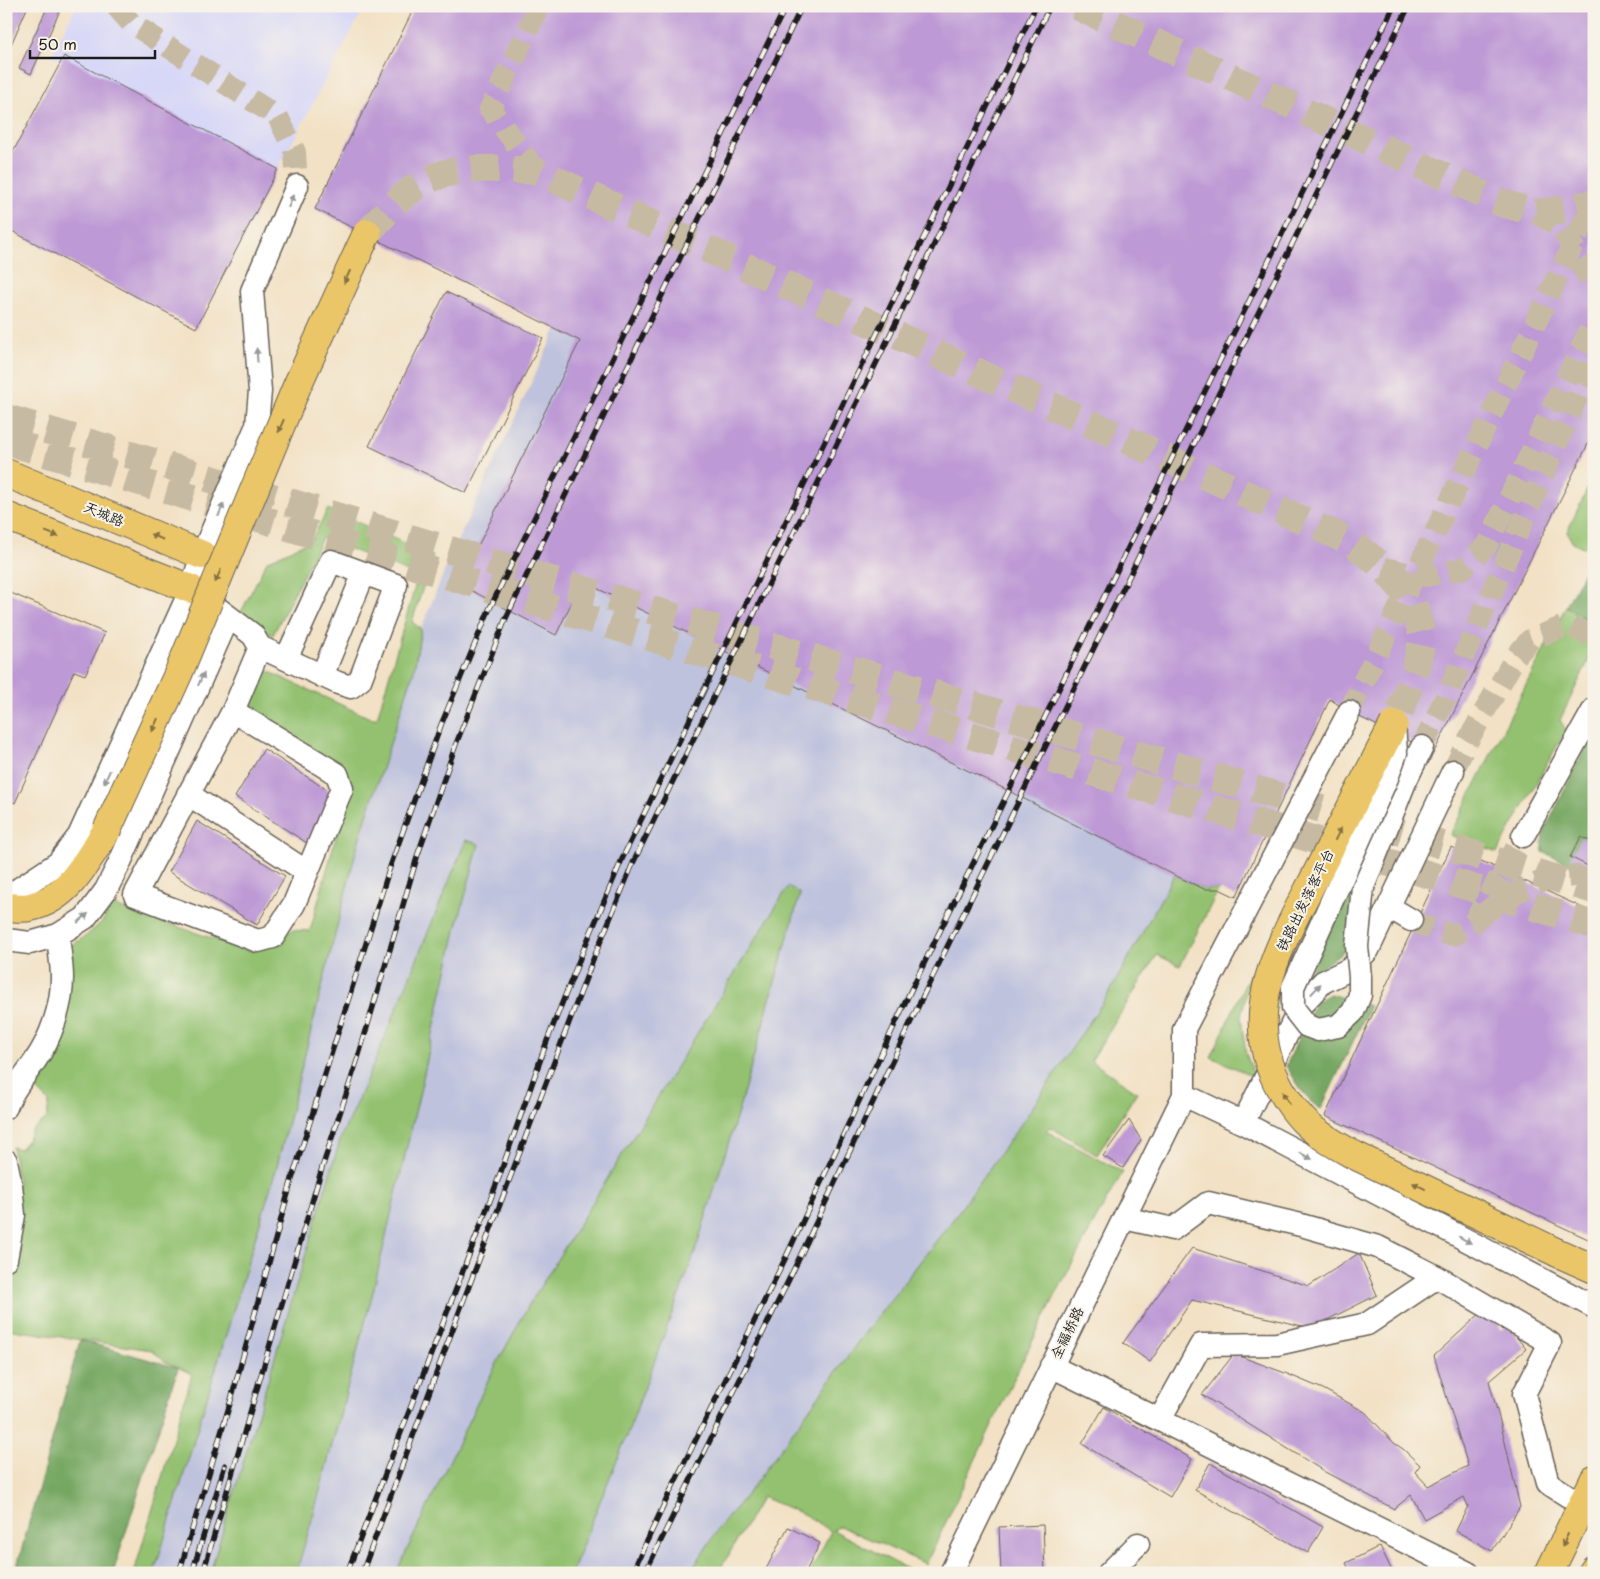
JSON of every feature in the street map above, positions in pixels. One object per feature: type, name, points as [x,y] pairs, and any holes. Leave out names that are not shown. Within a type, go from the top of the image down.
[{"type":"main road","points":[[6,907],[29,907],[56,897],[76,878],[107,830],[179,672],[297,386],[367,233]]},
{"type":"main road","name":"天城路","points":[[6,473],[202,555]]},
{"type":"main road","points":[[6,516],[191,588]]},
{"type":"main road","name":"铁路出发落客平台","points":[[1394,724],[1281,944],[1264,996],[1262,1030],[1265,1053],[1275,1078],[1289,1103],[1307,1124],[1325,1138],[1354,1155],[1594,1269]]},
{"type":"main road","points":[[1549,1573],[1594,1480]]},
{"type":"street","points":[[6,893],[13,893],[58,863],[80,836],[191,588],[202,555],[257,425],[260,391],[252,291],[297,186]]},
{"type":"street","points":[[191,588],[228,618],[253,635],[260,647],[322,676],[351,687],[360,680],[396,584],[331,561],[286,659]]},
{"type":"street","points":[[322,676],[364,573]]},
{"type":"street","points":[[6,940],[30,944],[58,935],[85,918],[106,890],[228,618]]},
{"type":"street","points":[[233,711],[337,774],[342,788],[294,904],[273,937],[258,941],[134,895],[233,711],[260,647]]},
{"type":"street","points":[[1523,836],[1594,709]]},
{"type":"street","points":[[1349,712],[1184,1029],[1184,1095],[1243,1123],[1594,1307]]},
{"type":"street","points":[[1394,724],[1396,752],[1387,778],[1293,987],[1293,1008],[1307,1026],[1318,1030],[1338,1026],[1353,1012],[1360,996],[1357,946],[1363,887],[1405,782],[1422,747]]},
{"type":"street","points":[[1243,1123],[1302,1004],[1322,982],[1350,969],[1368,950],[1453,770]]},
{"type":"street","points":[[188,794],[307,872]]},
{"type":"street","points":[[1388,907],[1411,920]]},
{"type":"street","points":[[6,1106],[19,1081],[36,1061],[48,1038],[58,1011],[62,978],[58,935]]},
{"type":"street","name":"全福桥路","points":[[951,1573],[1184,1095]]},
{"type":"street","points":[[6,1161],[14,1215],[6,1259]]},
{"type":"street","points":[[1451,1188],[1594,1257]]},
{"type":"street","points":[[1124,1218],[1173,1229],[1208,1203],[1301,1225],[1378,1247],[1438,1277],[1550,1343],[1524,1394],[1548,1483],[1582,1505]]},
{"type":"street","points":[[1160,1419],[1201,1345],[1277,1344],[1367,1324],[1438,1277]]},
{"type":"street","points":[[1051,1366],[1468,1573]]},
{"type":"street","points":[[1109,1573],[1138,1544]]},
{"type":"shaded area","points":[[76,6],[365,6],[278,169],[51,56]]},
{"type":"shaded area","points":[[707,6],[1204,889],[1157,955],[1050,1127],[762,1497],[718,1573],[134,1573],[421,629],[450,557]]},
{"type":"green space","points":[[1594,475],[1594,552],[1572,542],[1567,532]]},
{"type":"green space","points":[[328,509],[433,556],[412,622],[421,629],[414,670],[358,843],[277,1166],[154,1573],[134,1573],[192,1374],[164,1361],[152,1350],[6,1329],[6,1276],[14,1251],[18,1182],[12,1147],[20,1149],[27,1141],[32,1130],[47,1118],[49,1102],[37,1090],[33,1074],[64,949],[86,936],[102,922],[112,905],[251,951],[272,946],[292,930],[310,931],[350,786],[243,708],[261,668],[370,718],[377,718],[418,576],[322,538],[273,635],[239,616],[267,561],[311,540]]},
{"type":"green space","points":[[1586,568],[1594,572],[1594,625],[1566,606]]},
{"type":"green space","points":[[1566,606],[1594,625],[1588,644],[1594,649],[1560,720],[1566,730],[1497,853],[1450,835]]},
{"type":"green space","points":[[1594,730],[1594,869],[1589,873],[1543,852],[1542,842],[1544,832]]},
{"type":"green space","points":[[466,840],[479,844],[457,926],[372,1296],[296,1573],[210,1573],[341,1137],[375,1061]]},
{"type":"green space","points":[[1174,875],[1204,889],[1219,889],[1180,966],[1157,955],[1091,1061],[1137,1092],[1097,1155],[1050,1127],[1046,1131],[1123,1172],[1045,1317],[926,1564],[840,1526],[833,1530],[915,1573],[810,1573],[831,1531],[805,1515],[762,1497],[718,1573],[690,1573],[718,1529],[752,1488],[861,1338],[954,1218],[1026,1117],[1111,990]]},
{"type":"green space","points":[[1356,877],[1346,949],[1321,968],[1303,986]]},
{"type":"green space","points":[[788,887],[800,894],[738,1112],[695,1252],[627,1435],[571,1573],[396,1573],[491,1374],[529,1305]]},
{"type":"green space","points":[[1251,972],[1241,1017],[1246,1054],[1255,1077],[1211,1057]]},
{"type":"green space","points":[[1330,994],[1370,1006],[1321,1109],[1310,1101],[1286,1066],[1312,1009],[1317,1001]]},
{"type":"green space","points":[[80,1340],[178,1368],[113,1573],[15,1573]]},
{"type":"building","points":[[6,6],[28,6],[6,56]]},
{"type":"building","points":[[48,6],[62,6],[31,74],[19,68]]},
{"type":"building","points":[[415,6],[1594,6],[1594,432],[1428,764],[1422,747],[1349,712],[1330,699],[1236,897],[1219,889],[1204,889],[1174,875],[991,782],[582,581],[556,635],[459,584],[580,341],[315,209]]},
{"type":"building","points":[[64,56],[278,169],[196,328],[6,228],[6,165]]},
{"type":"building","points":[[446,292],[543,338],[466,493],[369,446]]},
{"type":"building","points":[[6,591],[105,633],[85,675],[74,671],[15,803],[6,799]]},
{"type":"building","points":[[264,749],[335,795],[307,843],[235,797]]},
{"type":"building","points":[[197,821],[285,876],[257,925],[169,872]]},
{"type":"building","points":[[1581,837],[1594,843],[1594,853],[1588,866],[1570,857]]},
{"type":"building","points":[[1451,847],[1594,913],[1594,1227],[1588,1239],[1325,1116]]},
{"type":"building","points":[[1129,1120],[1141,1140],[1123,1168],[1103,1156]]},
{"type":"building","points":[[1192,1248],[1309,1286],[1359,1253],[1377,1295],[1311,1328],[1192,1300],[1150,1362],[1123,1343]]},
{"type":"building","points":[[1484,1310],[1502,1330],[1507,1325],[1526,1349],[1489,1381],[1520,1507],[1492,1551],[1456,1531],[1468,1506],[1464,1497],[1424,1519],[1411,1495],[1394,1509],[1325,1472],[1202,1395],[1234,1354],[1285,1373],[1323,1389],[1365,1412],[1394,1443],[1420,1465],[1415,1472],[1428,1486],[1468,1466],[1434,1356]]},
{"type":"building","points":[[1104,1407],[1192,1459],[1170,1497],[1082,1444]]},
{"type":"building","points":[[1210,1463],[1323,1527],[1308,1553],[1195,1490]]},
{"type":"building","points":[[1043,1525],[1045,1573],[1001,1573],[999,1527]]},
{"type":"building","points":[[788,1527],[820,1543],[805,1573],[764,1573]]},
{"type":"building","points":[[1380,1546],[1393,1573],[1351,1573],[1346,1563]]},
{"type":"tunnel","points":[[116,6],[131,23],[278,117],[295,152],[297,186]]},
{"type":"tunnel","points":[[536,171],[490,109],[539,6]]},
{"type":"tunnel","points":[[1077,6],[1502,203],[1536,213],[1594,203]]},
{"type":"tunnel","points":[[367,233],[405,194],[425,181],[440,175],[471,169],[536,171],[1353,543],[1384,568],[1413,602],[1423,637],[1415,670],[1394,724]]},
{"type":"tunnel","points":[[1349,712],[1594,201]]},
{"type":"tunnel","points":[[1536,213],[1559,226],[1573,246],[1594,288]]},
{"type":"tunnel","points":[[1384,568],[1427,576],[1462,569],[1487,545],[1594,321]]},
{"type":"tunnel","points":[[1422,747],[1451,686],[1594,358]]},
{"type":"tunnel","points":[[6,418],[1594,890]]},
{"type":"tunnel","points":[[6,441],[1594,925]]},
{"type":"tunnel","points":[[1453,771],[1466,744],[1516,656],[1530,640],[1567,625],[1586,633],[1594,641]]},
{"type":"tunnel","points":[[1411,920],[1435,931],[1454,935],[1474,922],[1523,836]]},
{"type":"tunnel","points":[[1480,917],[1521,890],[1549,878],[1577,876],[1594,884]]},
{"type":"railway","points":[[179,1573],[231,1400],[292,1179],[389,870],[441,725],[489,610],[786,6]]},
{"type":"railway","points":[[203,1573],[322,1168],[358,1058],[418,854],[456,744],[506,618],[802,6]]},
{"type":"railway","points":[[347,1573],[499,1177],[547,1041],[623,857],[1036,6]]},
{"type":"railway","points":[[362,1573],[592,962],[634,861],[1050,6]]},
{"type":"railway","points":[[632,1573],[786,1257],[911,990],[1394,6]]},
{"type":"railway","points":[[645,1573],[796,1265],[924,994],[1409,6]]},
{"type":"railway","points":[[192,1573],[225,1465]]}]
